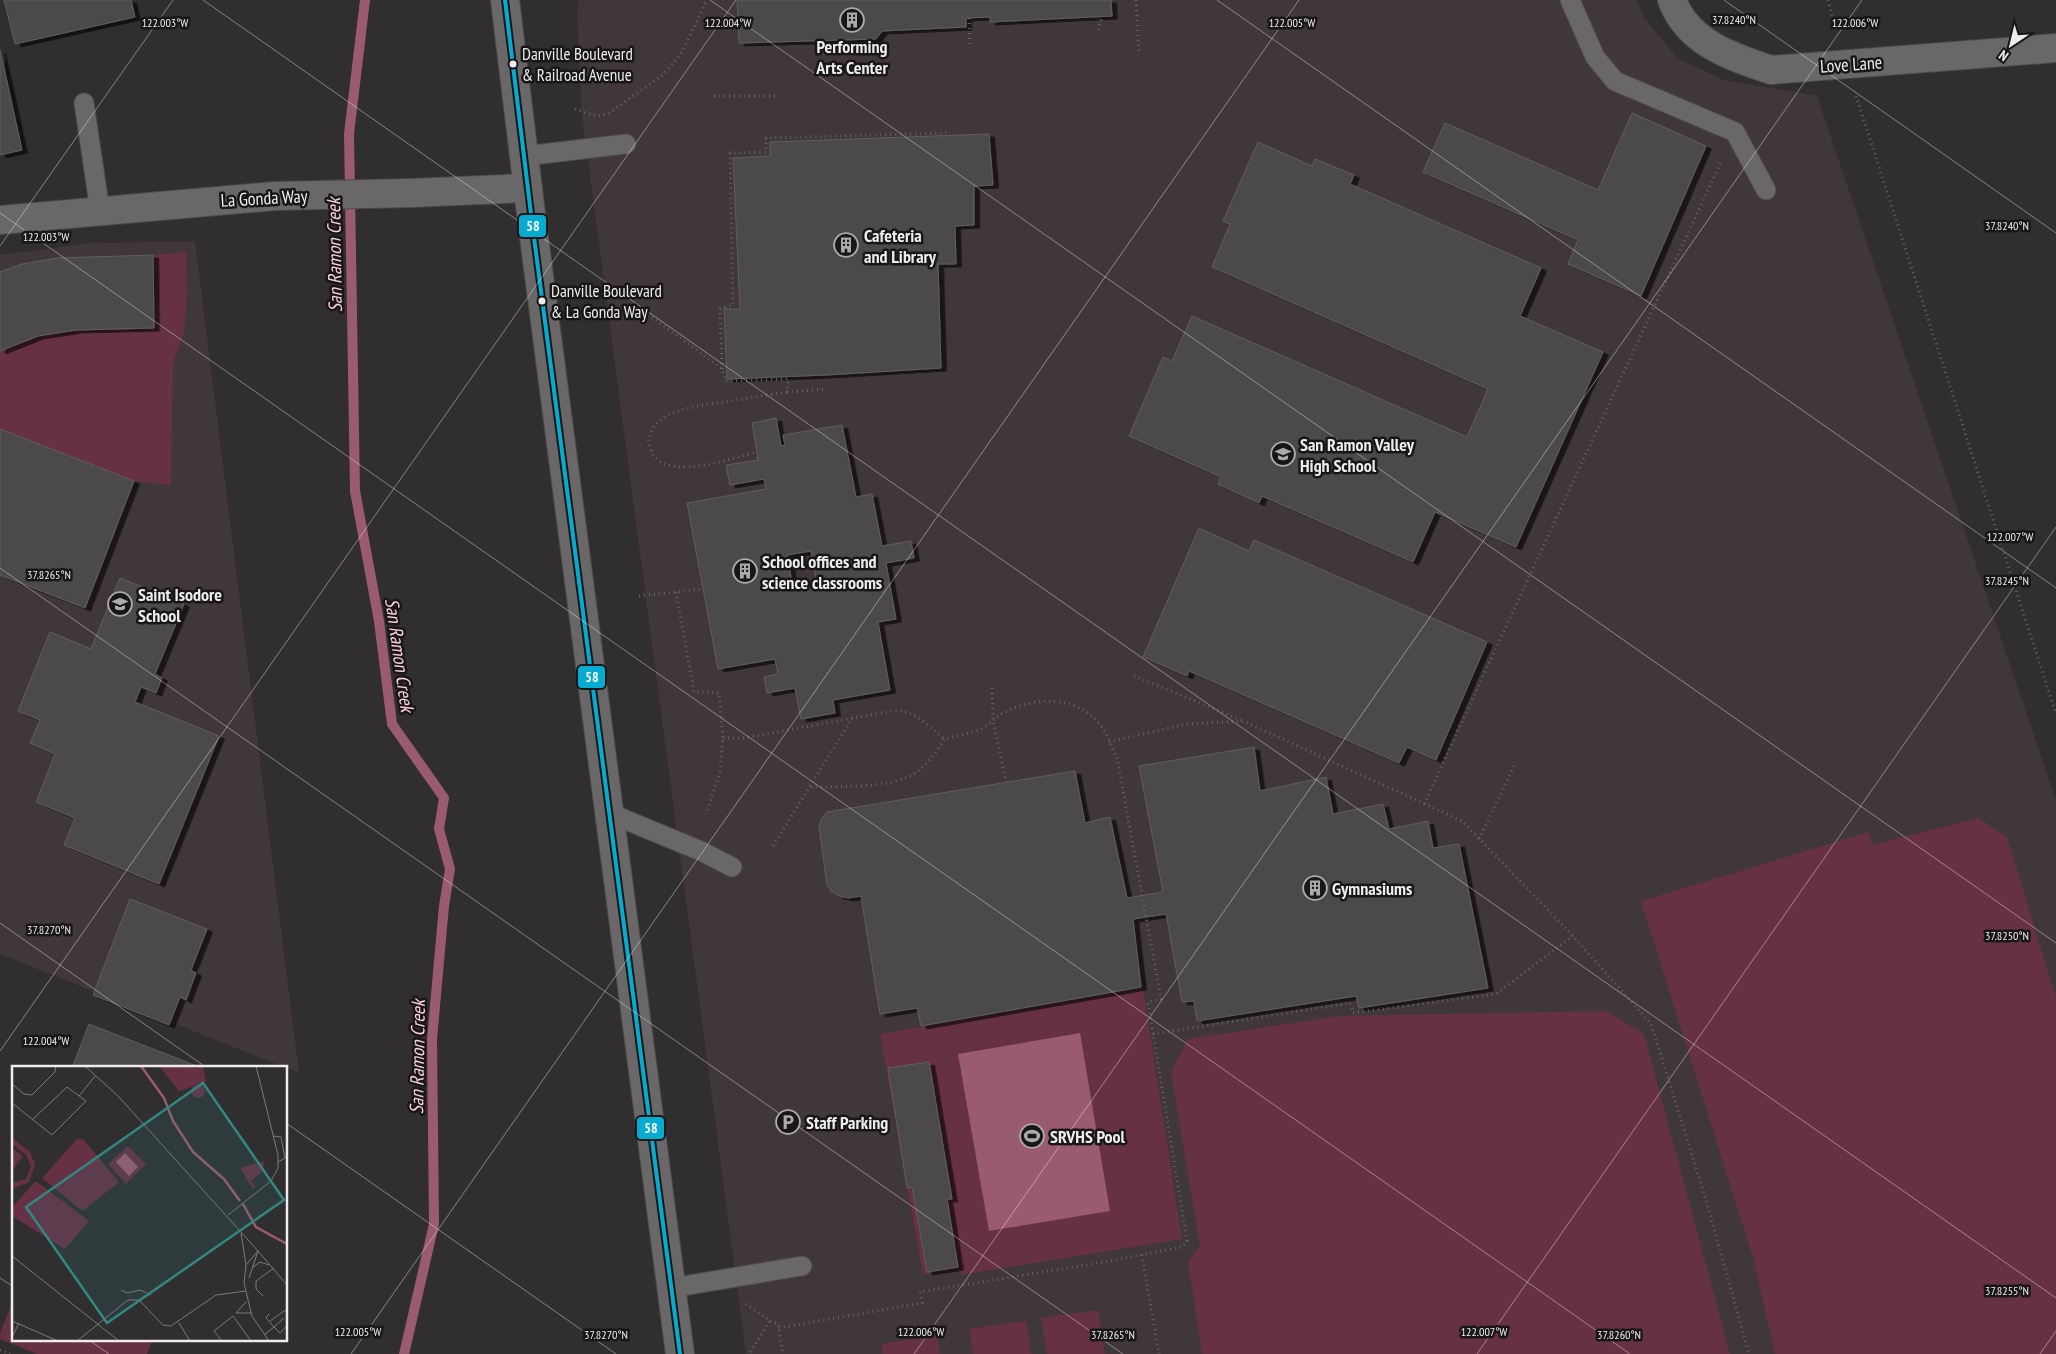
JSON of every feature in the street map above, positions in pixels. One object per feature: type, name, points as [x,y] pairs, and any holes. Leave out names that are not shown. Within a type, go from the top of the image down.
[{"type":"main road","points":[[505,0],[680,1354]]},
{"type":"main road","points":[[509,38],[518,0]]},
{"type":"main road","name":"Love Lane","points":[[1672,0],[1676,10],[1692,31],[1709,45],[1731,56],[1771,70],[2056,48]]},
{"type":"main road","name":"La Gonda Way","points":[[0,220],[275,196],[528,188]]},
{"type":"lane","points":[[1570,0],[1595,57],[1615,81],[1734,132],[1766,190]]},
{"type":"lane","points":[[84,103],[100,211]]},
{"type":"lane","points":[[524,156],[626,144]]},
{"type":"lane","points":[[609,813],[701,851],[732,867]]},
{"type":"lane","points":[[671,1288],[802,1266]]},
{"type":"path","points":[[576,109],[596,116],[608,114],[664,74],[682,52],[707,0]]},
{"type":"path","points":[[1136,0],[1139,53]]},
{"type":"path","points":[[1828,0],[1846,64],[2056,714]]},
{"type":"path","points":[[1098,30],[1102,17]]},
{"type":"path","points":[[969,18],[970,46]]},
{"type":"path","points":[[714,96],[777,96]]},
{"type":"path","points":[[1424,804],[1734,132]]},
{"type":"path","points":[[788,392],[788,379],[726,381],[722,370],[720,308],[733,305],[730,153],[766,152],[766,138],[946,133]]},
{"type":"path","points":[[644,312],[722,370]]},
{"type":"path","points":[[757,452],[688,468],[667,466],[653,454],[648,440],[655,424],[671,413],[697,406],[788,392],[827,389]]},
{"type":"path","points":[[639,596],[703,589]]},
{"type":"path","points":[[676,592],[694,692],[719,693],[723,738],[720,772],[706,814]]},
{"type":"path","points":[[1134,676],[1243,722],[1462,822],[1573,936],[1651,1024],[1704,1194],[1749,1354]]},
{"type":"path","points":[[992,688],[993,720],[1006,782]]},
{"type":"path","points":[[779,1328],[922,1302],[920,1292],[1142,1255],[1182,1247],[1187,1241],[1148,1002],[1161,1000],[1117,758],[1102,728],[1092,717],[1076,705],[1047,700],[1020,706],[1002,713],[982,729],[944,739],[936,754],[914,774],[883,784],[810,787]]},
{"type":"path","points":[[723,738],[744,738],[886,711],[907,711],[931,727],[944,739]]},
{"type":"path","points":[[773,846],[854,717]]},
{"type":"path","points":[[1109,742],[1187,724],[1243,722]]},
{"type":"path","points":[[1479,839],[1516,762]]},
{"type":"path","points":[[1153,1034],[1350,1003],[1353,1013],[1496,994],[1573,936]]},
{"type":"path","points":[[1142,1255],[1159,1354]]},
{"type":"path","points":[[740,1300],[770,1321],[778,1324],[783,1354]]},
{"type":"path","points":[[750,1354],[770,1321]]},
{"type":"path","points":[[0,1350],[10,1354]]},
{"type":"shaded area","name":"San Ramon Valley High School","points":[[579,0],[1637,0],[1643,16],[1677,58],[1724,80],[1817,96],[2056,800],[2056,1354],[746,1354],[582,115],[577,12]]},
{"type":"shaded area","name":"Saint Isodore School","points":[[195,241],[299,1073],[288,1069],[288,1066],[281,1066],[0,954],[0,255],[92,243]]},
{"type":"shaded area","points":[[186,252],[187,295],[184,333],[173,363],[171,485],[134,481],[0,429],[0,351],[38,336],[76,330],[153,255]]},
{"type":"shaded area","points":[[1979,818],[2007,837],[2056,997],[2056,1354],[1775,1354],[1754,1261],[1641,901],[1869,832],[1872,845]]},
{"type":"shaded area","name":"SRVHS Pool","points":[[1143,988],[1182,1239],[961,1275],[960,1269],[923,1274],[880,1034]]},
{"type":"shaded area","points":[[1606,1011],[1644,1034],[1730,1354],[1202,1354],[1188,1262],[1200,1246],[1171,1072],[1188,1039],[1339,1016]]},
{"type":"shaded area","points":[[1080,1033],[1110,1211],[989,1231],[958,1054]]},
{"type":"shaded area","points":[[12,1303],[12,1342],[151,1342],[147,1354],[37,1354],[0,1339],[0,1333]]},
{"type":"shaded area","points":[[1098,1310],[1105,1354],[1047,1354],[1041,1318]]},
{"type":"shaded area","points":[[1026,1321],[1031,1354],[973,1354],[969,1329]]},
{"type":"shaded area","points":[[937,1336],[940,1354],[882,1354],[881,1344]]},
{"type":"building","points":[[4,0],[131,0],[135,17],[15,44]]},
{"type":"building","name":"Performing Arts Center","points":[[737,0],[1111,0],[1112,16],[990,22],[990,17],[966,18],[966,27],[882,31],[876,39],[739,43]]},
{"type":"building","points":[[0,50],[22,150],[0,155]]},
{"type":"building","points":[[1632,113],[1706,146],[1641,296],[1568,264],[1578,240],[1423,172],[1445,123],[1598,190]]},
{"type":"building","name":"Cafeteria and Library","points":[[989,134],[993,185],[974,186],[974,225],[955,226],[956,264],[938,264],[941,368],[727,379],[724,309],[740,309],[733,158],[770,156],[770,142]]},
{"type":"building","points":[[1258,142],[1312,166],[1315,159],[1354,175],[1350,184],[1541,268],[1520,316],[1603,352],[1516,547],[1435,512],[1413,562],[1262,496],[1259,503],[1218,484],[1221,477],[1129,436],[1163,357],[1172,361],[1192,316],[1467,437],[1488,389],[1212,267],[1230,224],[1223,221]]},
{"type":"building","points":[[153,255],[154,328],[76,330],[38,336],[0,351],[0,272],[22,264],[57,258]]},
{"type":"building","name":"School offices and science classrooms","points":[[776,418],[781,446],[785,445],[783,435],[842,425],[856,497],[872,494],[882,546],[911,541],[914,558],[886,563],[896,619],[878,622],[890,690],[833,700],[835,713],[801,719],[795,688],[767,693],[764,677],[778,674],[775,659],[718,669],[687,503],[766,489],[764,479],[730,485],[726,465],[758,460],[752,423]],"holes":[[[811,551],[817,583],[793,588],[787,555]]]},
{"type":"building","points":[[0,429],[134,481],[85,608],[0,575]]},
{"type":"building","points":[[1199,528],[1249,551],[1254,540],[1487,642],[1436,760],[1407,747],[1399,763],[1189,671],[1187,676],[1143,657]]},
{"type":"building","points":[[120,578],[184,604],[155,674],[162,678],[156,693],[141,687],[135,702],[219,736],[159,884],[64,845],[75,818],[36,802],[55,754],[30,743],[40,720],[18,711],[50,632],[91,649]]},
{"type":"building","name":"Gymnasiums","points":[[1254,747],[1260,791],[1326,777],[1333,814],[1383,804],[1389,829],[1428,821],[1433,848],[1459,844],[1488,988],[1359,1008],[1356,996],[1197,1021],[1194,1001],[1182,1002],[1166,914],[1133,919],[1141,987],[921,1026],[917,1008],[880,1014],[861,896],[848,898],[839,896],[831,891],[827,885],[819,826],[827,812],[1075,771],[1085,823],[1110,817],[1127,898],[1163,892],[1139,766]]},
{"type":"building","points":[[130,899],[207,929],[191,970],[196,973],[186,1000],[180,997],[169,1025],[93,995]]},
{"type":"building","points":[[89,1024],[197,1066],[73,1066]]},
{"type":"building","points":[[929,1062],[952,1199],[947,1199],[958,1267],[927,1272],[912,1187],[907,1188],[888,1068]]},
{"type":"waterway","name":"San Ramon Creek","points":[[365,0],[349,134],[355,491],[379,621],[392,724],[444,798],[439,829],[450,869],[444,906],[432,1039],[434,1224],[404,1354]]},
{"type":"transit line","name":"58","points":[[505,0],[532,222],[680,1354]]},
{"type":"place","name":"Performing Arts Center","points":[[852,20]]},
{"type":"place","name":"Danville Boulevard & Railroad Avenue","points":[[513,64]]},
{"type":"place","name":"Cafeteria and Library","points":[[846,245]]},
{"type":"place","name":"Danville Boulevard & La Gonda Way","points":[[542,301]]},
{"type":"place","name":"San Ramon Valley High School","points":[[1283,454]]},
{"type":"place","name":"School offices and science classrooms","points":[[745,571]]},
{"type":"place","name":"Saint Isodore School","points":[[120,604]]},
{"type":"place","name":"Gymnasiums","points":[[1315,888]]},
{"type":"place","name":"Staff Parking","points":[[788,1122]]},
{"type":"place","name":"SRVHS Pool","points":[[1032,1136]]}]
